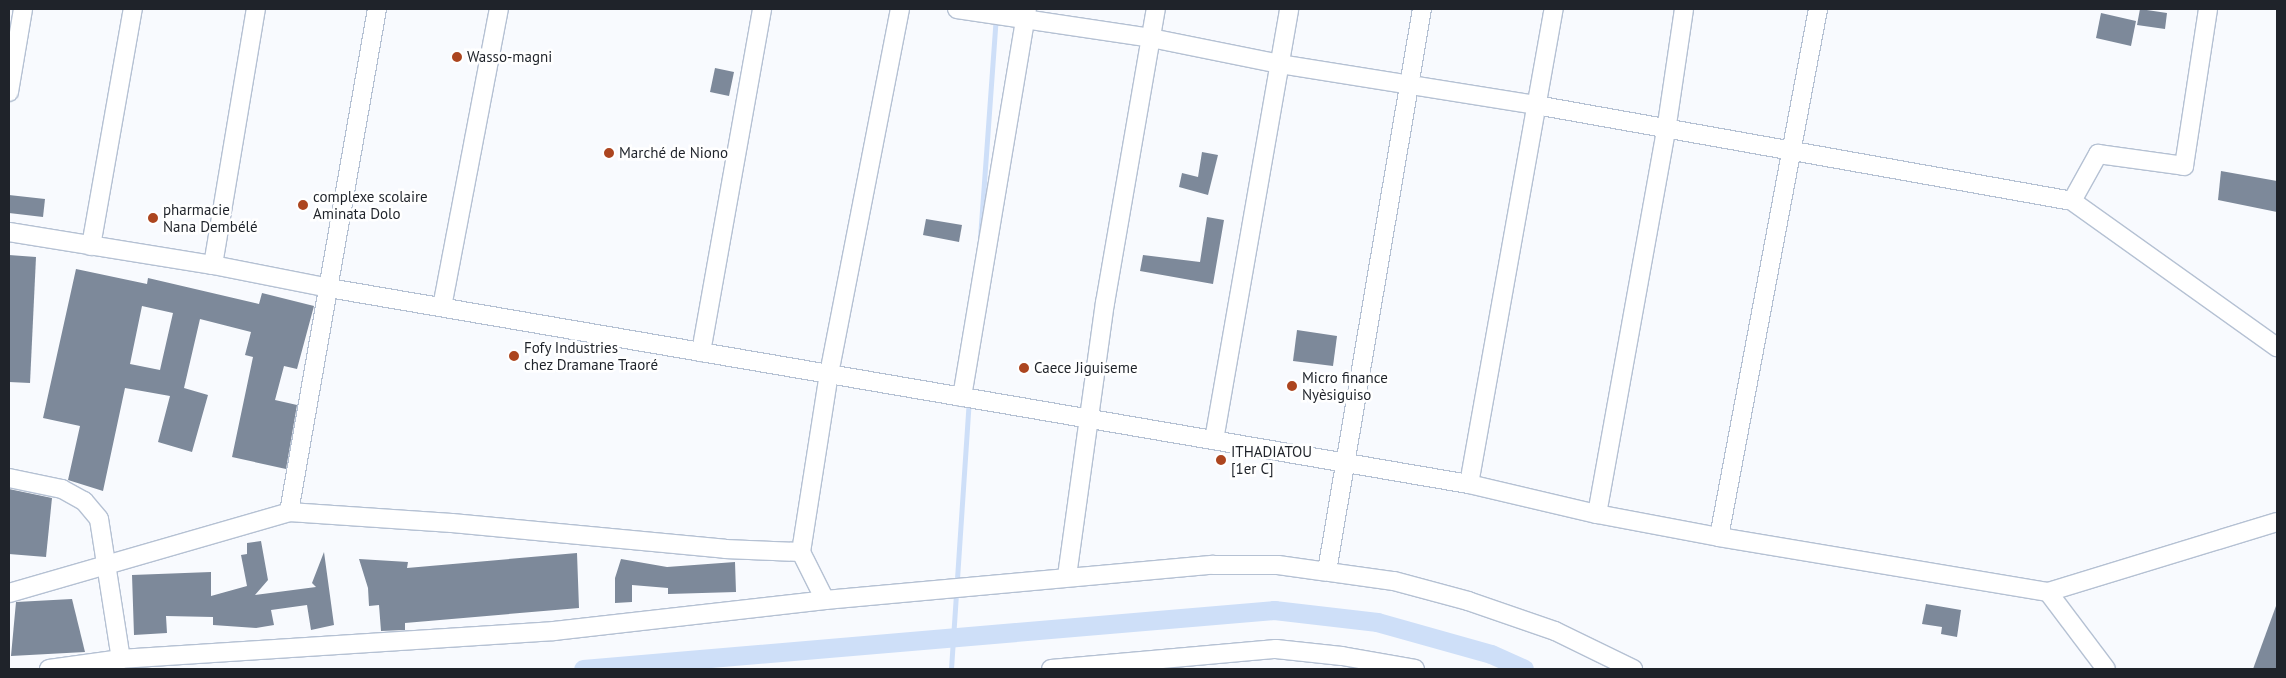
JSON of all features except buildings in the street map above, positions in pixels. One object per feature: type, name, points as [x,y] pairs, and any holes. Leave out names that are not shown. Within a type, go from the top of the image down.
[{"type":"street","points":[[9,92],[23,9]]},
{"type":"street","points":[[91,246],[133,9]]},
{"type":"street","points":[[213,265],[256,9]]},
{"type":"street","points":[[288,512],[377,9]]},
{"type":"street","points":[[442,308],[499,9]]},
{"type":"street","points":[[701,352],[762,9]]},
{"type":"street","points":[[825,600],[801,552],[829,374],[900,9]]},
{"type":"street","points":[[957,9],[1027,14],[1280,64],[1536,105],[1666,130],[2072,201],[2277,347]]},
{"type":"street","points":[[1066,576],[1105,303],[1156,9]]},
{"type":"street","points":[[1214,440],[1288,9]]},
{"type":"street","points":[[1327,571],[1343,462],[1422,9]]},
{"type":"street","points":[[1469,484],[1554,9]]},
{"type":"street","points":[[1597,514],[1666,130],[1684,9]]},
{"type":"street","points":[[1719,537],[1818,9]]},
{"type":"street","points":[[2072,201],[2098,154],[2184,166],[2208,9]]},
{"type":"street","points":[[962,398],[1027,14]]},
{"type":"street","points":[[9,232],[213,265],[442,308],[1469,484],[1597,514],[1719,537],[2048,592],[2277,522]]},
{"type":"street","points":[[9,478],[62,489],[84,501],[99,519],[108,566],[121,659]]},
{"type":"street","points":[[9,593],[108,566],[288,512],[452,523],[725,549],[801,552]]},
{"type":"street","points":[[49,669],[121,659],[554,631],[825,600],[1066,576],[1212,564],[1278,566],[1394,580],[1468,600],[1555,631],[1633,669]]},
{"type":"street","points":[[2048,592],[2106,669]]},
{"type":"street","points":[[1051,669],[1276,649],[1342,656],[1415,669]]},
{"type":"waterway","points":[[980,238],[996,17]]},
{"type":"waterway","points":[[951,669],[969,401]]},
{"type":"waterway","points":[[583,669],[1274,610],[1377,622],[1491,654],[1524,669]]},
{"type":"place","name":"Wasso-magni","points":[[457,57]]},
{"type":"place","name":"Marché de Niono","points":[[609,153]]},
{"type":"place","name":"complexe scolaire Aminata Dolo","points":[[303,205]]},
{"type":"place","name":"pharmacie Nana Dembélé","points":[[153,218]]},
{"type":"place","name":"Fofy Industries chez Dramane Traoré","points":[[514,356]]},
{"type":"place","name":"Caece Jiguiseme","points":[[1024,368]]},
{"type":"place","name":"Micro finance Nyèsiguiso","points":[[1292,386]]},
{"type":"place","name":"ITHADIATOU [1er C]","points":[[1221,460]]}]
